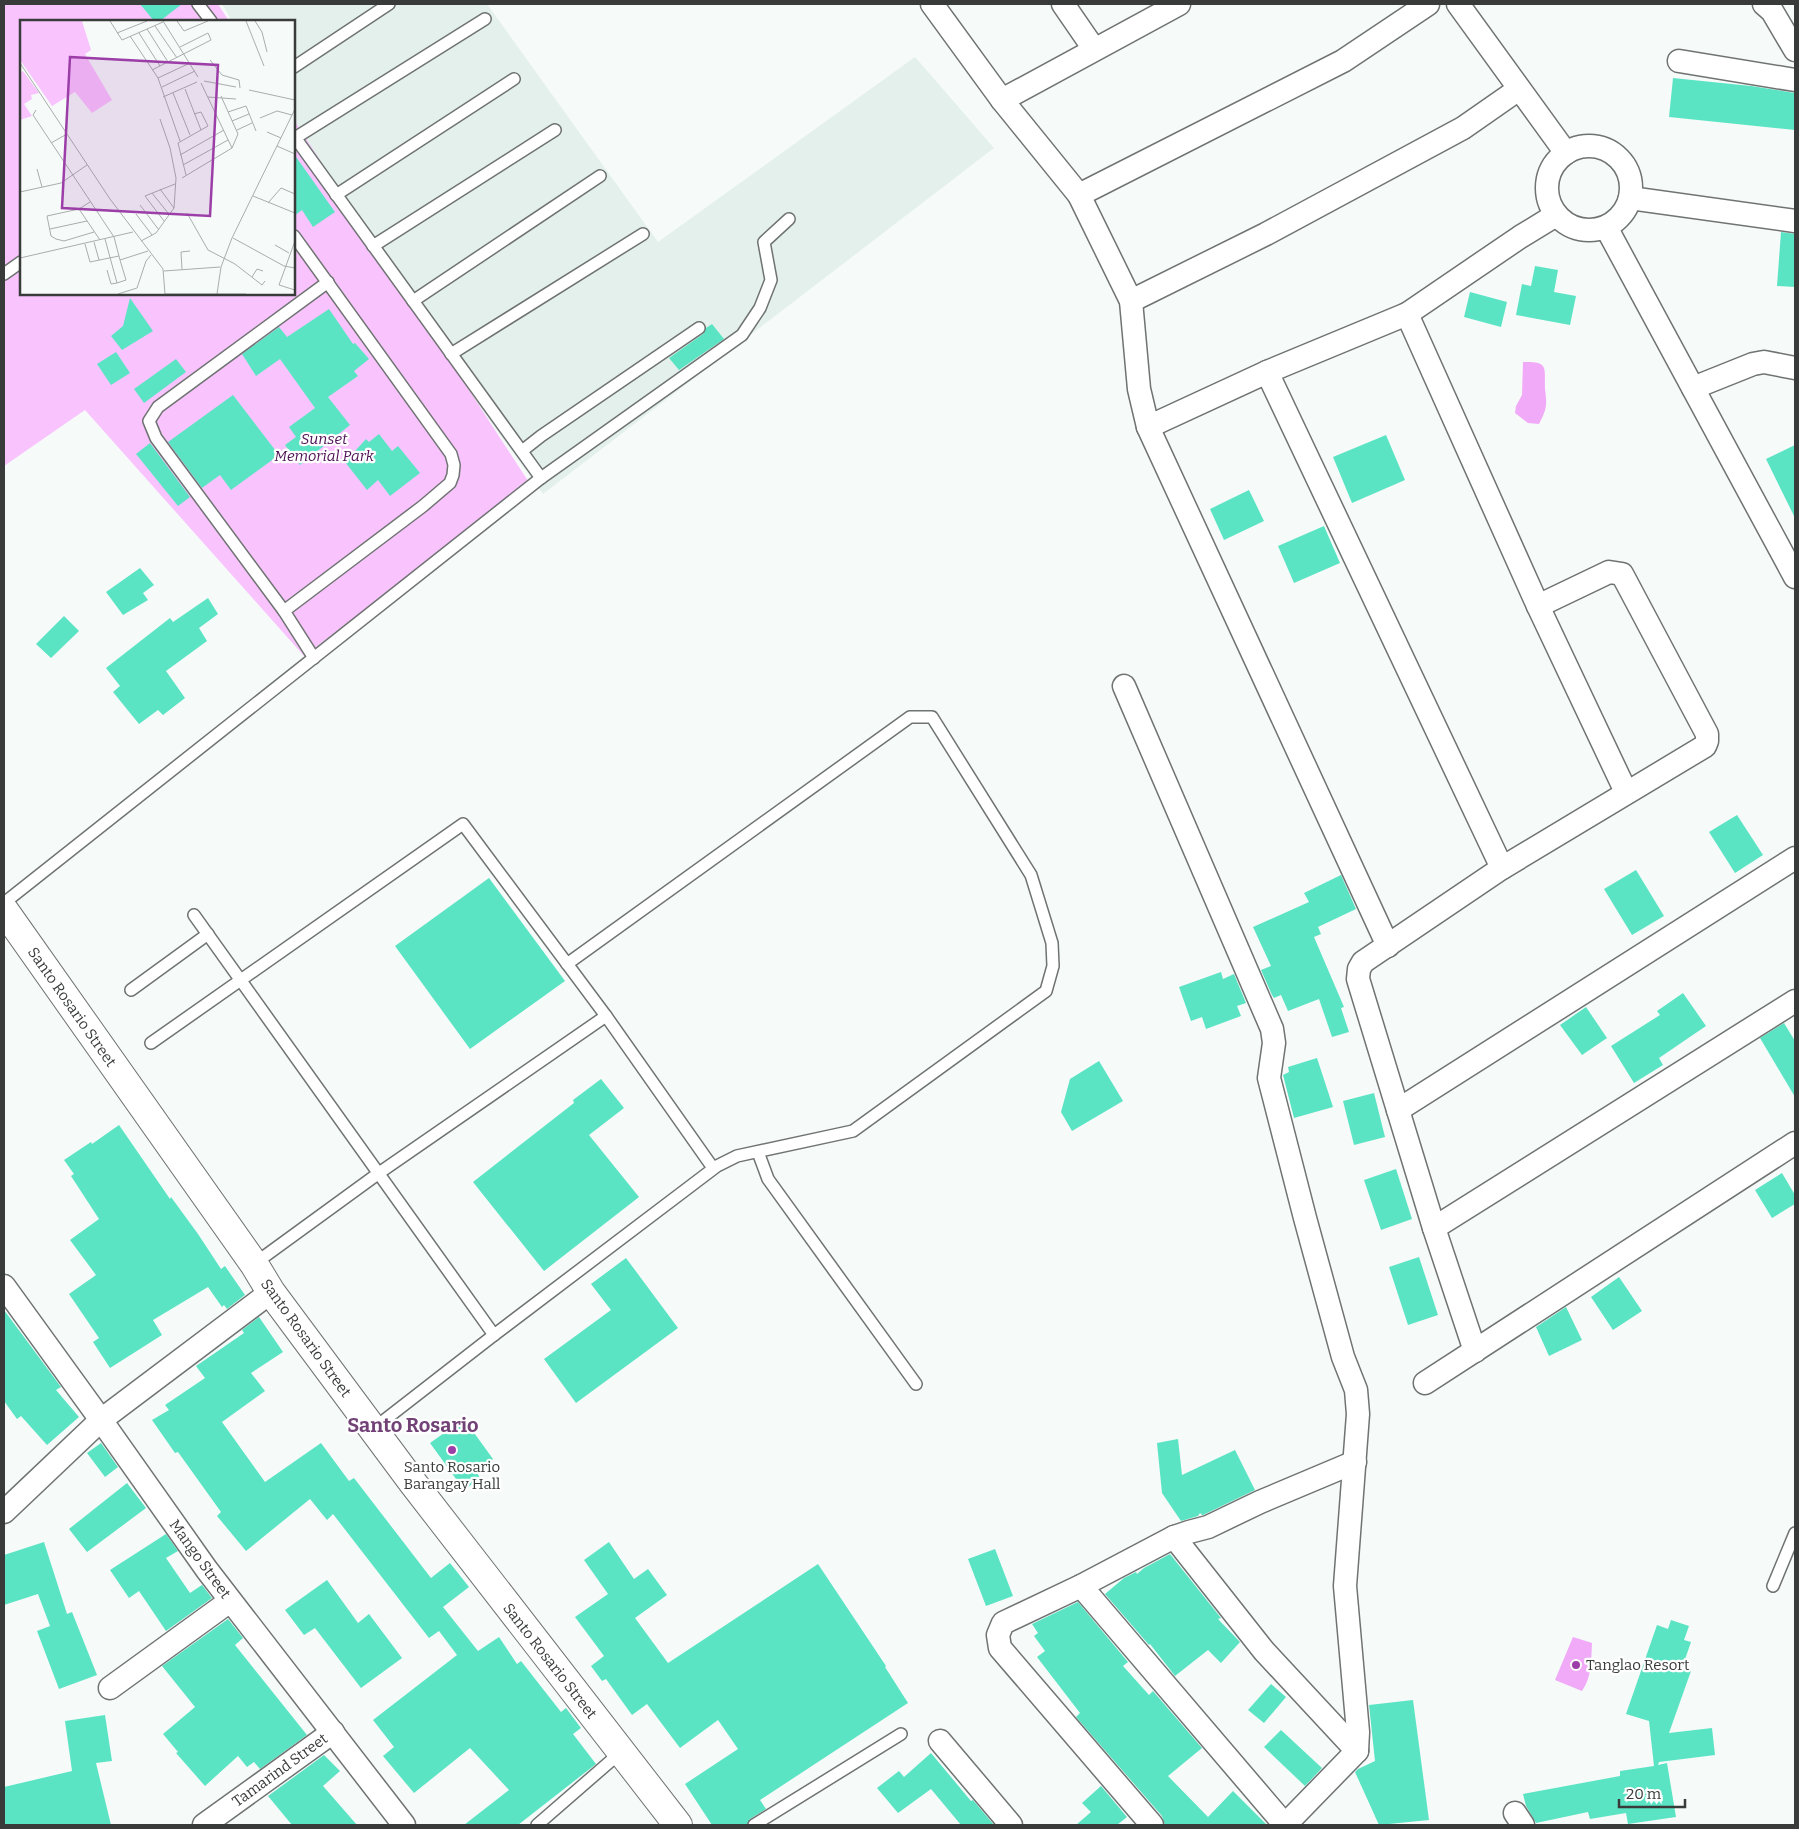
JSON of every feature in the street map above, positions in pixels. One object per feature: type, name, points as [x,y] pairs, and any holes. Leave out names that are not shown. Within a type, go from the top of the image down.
[{"type":"main road","name":"Santo Rosario Street","points":[[8,926],[373,1429],[678,1825]]},
{"type":"street","points":[[932,4],[1002,100],[1079,195],[1131,301],[1139,389],[1148,427],[1388,946]]},
{"type":"street","points":[[1063,4],[1094,49]]},
{"type":"street","points":[[1002,100],[1180,4]]},
{"type":"street","points":[[1079,195],[1343,61],[1428,4]]},
{"type":"street","points":[[1458,4],[1566,153]]},
{"type":"street","points":[[1764,4],[1772,11],[1795,50]]},
{"type":"street","points":[[1679,61],[1795,80]]},
{"type":"street","points":[[1131,301],[1266,234],[1463,128],[1519,89]]},
{"type":"street","points":[[1593,146],[1607,150],[1619,159],[1627,170],[1631,184],[1630,198],[1625,210],[1617,220],[1606,227],[1592,230],[1579,229],[1566,224],[1556,215],[1549,202],[1547,189],[1549,175],[1555,162],[1566,153],[1579,148],[1593,146]]},
{"type":"street","points":[[1630,198],[1795,221]]},
{"type":"street","points":[[1148,427],[1267,372],[1407,314],[1520,237],[1556,215]]},
{"type":"street","points":[[1606,227],[1795,577]]},
{"type":"street","points":[[1407,314],[1538,606],[1626,792]]},
{"type":"street","points":[[1693,388],[1753,364],[1764,362],[1795,368]]},
{"type":"street","points":[[1267,372],[1502,868]]},
{"type":"street","points":[[1475,1351],[1434,1228],[1358,979],[1359,969],[1362,962],[1502,868],[1705,746],[1707,740],[1706,734],[1622,574],[1609,572],[1538,606]]},
{"type":"street","points":[[1081,1586],[1285,1825],[1357,1751],[1358,1732],[1346,1586],[1358,1414],[1356,1390],[1343,1357],[1269,1078],[1274,1043],[1272,1029],[1124,686]]},
{"type":"street","points":[[1398,1110],[1795,858]]},
{"type":"street","points":[[1434,1228],[1795,1001]]},
{"type":"street","points":[[1425,1384],[1795,1143]]},
{"type":"street","name":"Mango Street","points":[[4,1286],[102,1420],[230,1601],[404,1825]]},
{"type":"street","points":[[4,1512],[102,1420],[272,1292]]},
{"type":"street","points":[[1152,1825],[1000,1648],[998,1635],[1003,1624],[1174,1538],[1208,1527],[1260,1502],[1355,1462]]},
{"type":"street","points":[[1174,1538],[1264,1651],[1357,1751]]},
{"type":"street","points":[[110,1688],[230,1601]]},
{"type":"street","name":"Tamarind Street","points":[[204,1825],[333,1732]]},
{"type":"street","points":[[940,1741],[1011,1825]]},
{"type":"lane","points":[[198,4],[210,20]]},
{"type":"lane","points":[[295,67],[389,4]]},
{"type":"lane","points":[[295,136],[484,19]]},
{"type":"lane","points":[[336,194],[514,79]]},
{"type":"lane","points":[[373,246],[555,130]]},
{"type":"lane","points":[[295,138],[542,478]]},
{"type":"lane","points":[[414,301],[600,176]]},
{"type":"lane","points":[[4,903],[542,478],[742,336],[760,308],[771,280],[764,242],[789,220]]},
{"type":"lane","points":[[451,354],[643,234]]},
{"type":"lane","points":[[284,611],[424,506],[450,484],[454,465],[451,454],[295,237]]},
{"type":"lane","points":[[4,274],[20,263]]},
{"type":"lane","points":[[314,658],[284,611],[156,438],[149,421],[158,407],[328,282]]},
{"type":"lane","points":[[522,451],[699,328]]},
{"type":"lane","points":[[373,1429],[713,1168],[737,1156],[853,1131],[1046,991],[1052,966],[1052,943],[1031,875],[932,717],[910,718],[567,964]]},
{"type":"lane","points":[[152,1042],[463,824],[606,1016],[713,1168]]},
{"type":"lane","points":[[194,915],[494,1335]]},
{"type":"lane","points":[[131,990],[208,934]]},
{"type":"lane","points":[[254,1264],[379,1173],[606,1016]]},
{"type":"lane","points":[[758,1152],[768,1179],[916,1384]]},
{"type":"lane","points":[[1773,1586],[1795,1533]]},
{"type":"lane","points":[[754,1825],[901,1734]]},
{"type":"lane","points":[[537,1825],[621,1752]]},
{"type":"shaded area","points":[[222,4],[487,4],[658,242],[915,57],[994,148],[543,494],[352,230],[295,131],[295,20],[231,20]]},
{"type":"shaded area","points":[[1523,362],[1538,363],[1544,367],[1546,407],[1539,424],[1528,423],[1515,413],[1516,406],[1522,395]]},
{"type":"shaded area","name":"Tanglao Resort","points":[[1573,1637],[1592,1643],[1588,1680],[1582,1691],[1555,1680]]},
{"type":"green space","name":"Sunset Memorial Park","points":[[4,4],[218,4],[228,20],[20,20],[20,295],[295,295],[295,122],[530,484],[304,656],[85,410],[4,466]]},
{"type":"building","points":[[140,4],[182,4],[161,20],[153,20]]},
{"type":"building","points":[[1673,78],[1751,86],[1795,93],[1795,130],[1669,117]]},
{"type":"building","points":[[295,155],[335,212],[313,227],[302,210],[295,215]]},
{"type":"building","points":[[1781,232],[1795,234],[1795,287],[1777,286]]},
{"type":"building","points":[[1535,266],[1558,270],[1554,292],[1576,296],[1570,325],[1516,315],[1522,284],[1531,286]]},
{"type":"building","points":[[1470,292],[1507,302],[1501,327],[1464,317]]},
{"type":"building","points":[[130,298],[153,331],[122,350],[111,336],[123,326]]},
{"type":"building","points":[[329,309],[353,344],[355,343],[369,359],[354,371],[358,376],[328,397],[350,425],[300,465],[285,445],[296,437],[289,427],[315,408],[280,359],[256,376],[242,354],[279,327],[287,337]]},
{"type":"building","points":[[712,324],[724,339],[679,370],[669,358],[703,334],[706,328]]},
{"type":"building","points":[[116,352],[130,373],[111,385],[97,364]]},
{"type":"building","points":[[176,359],[186,372],[144,403],[134,389]]},
{"type":"building","points":[[233,395],[279,455],[231,490],[220,475],[202,488],[168,442]]},
{"type":"building","points":[[379,434],[392,451],[398,446],[420,473],[390,496],[378,480],[367,490],[345,462],[366,439],[369,442]]},
{"type":"building","points":[[1386,435],[1405,480],[1352,503],[1333,457]]},
{"type":"building","points":[[150,443],[190,497],[178,506],[136,454]]},
{"type":"building","points":[[1795,445],[1795,518],[1766,459]]},
{"type":"building","points":[[1249,490],[1264,521],[1224,540],[1210,509]]},
{"type":"building","points":[[1324,526],[1340,563],[1294,583],[1278,546]]},
{"type":"building","points":[[140,568],[154,585],[143,593],[148,600],[123,615],[106,592]]},
{"type":"building","points":[[208,598],[218,614],[199,628],[207,641],[166,671],[185,698],[163,715],[158,710],[139,724],[113,692],[120,686],[106,668],[170,618],[173,622]]},
{"type":"building","points":[[64,616],[79,631],[51,658],[36,644]]},
{"type":"building","points":[[1737,815],[1763,855],[1735,873],[1709,832]]},
{"type":"building","points":[[1636,870],[1664,916],[1632,935],[1604,889]]},
{"type":"building","points":[[1341,875],[1356,909],[1318,927],[1321,934],[1314,937],[1344,1007],[1341,1008],[1349,1032],[1332,1037],[1319,999],[1288,1011],[1281,995],[1274,998],[1261,970],[1271,966],[1253,927],[1309,902],[1304,893]]},
{"type":"building","points":[[489,878],[565,981],[470,1049],[395,946]]},
{"type":"building","points":[[1221,972],[1223,979],[1234,974],[1246,1003],[1237,1006],[1241,1016],[1206,1029],[1202,1017],[1191,1021],[1179,987]]},
{"type":"building","points":[[1683,993],[1706,1026],[1659,1058],[1663,1065],[1634,1083],[1611,1046],[1660,1015],[1657,1011]]},
{"type":"building","points":[[1586,1007],[1607,1038],[1582,1055],[1560,1025]]},
{"type":"building","points":[[1784,1023],[1795,1041],[1795,1097],[1760,1038]]},
{"type":"building","points":[[1317,1058],[1333,1107],[1294,1118],[1283,1075],[1289,1072],[1288,1067]]},
{"type":"building","points":[[1099,1061],[1123,1101],[1072,1131],[1061,1112],[1070,1079]]},
{"type":"building","points":[[601,1079],[624,1108],[589,1135],[639,1197],[544,1271],[473,1182],[574,1103],[573,1100]]},
{"type":"building","points":[[1374,1093],[1385,1137],[1354,1145],[1343,1101]]},
{"type":"building","points":[[119,1125],[221,1269],[225,1266],[245,1295],[227,1309],[224,1305],[222,1307],[208,1287],[153,1320],[162,1335],[110,1368],[93,1342],[99,1338],[69,1294],[96,1275],[70,1240],[99,1219],[71,1176],[74,1174],[64,1160],[91,1142],[92,1144]]},
{"type":"building","points":[[1396,1169],[1412,1219],[1381,1230],[1364,1180]]},
{"type":"building","points":[[1782,1173],[1795,1195],[1795,1204],[1772,1218],[1755,1190]]},
{"type":"building","points":[[1419,1257],[1438,1315],[1408,1325],[1389,1267]]},
{"type":"building","points":[[626,1258],[678,1328],[576,1403],[544,1359],[611,1310],[591,1284]]},
{"type":"building","points":[[1619,1277],[1642,1311],[1613,1330],[1591,1297]]},
{"type":"building","points":[[1566,1307],[1582,1340],[1549,1356],[1536,1327]]},
{"type":"building","points":[[4,1310],[61,1387],[56,1390],[79,1417],[47,1445],[21,1416],[17,1419],[4,1401]]},
{"type":"building","points":[[259,1317],[283,1352],[251,1373],[265,1391],[222,1422],[265,1482],[321,1443],[349,1481],[354,1478],[431,1578],[450,1563],[469,1587],[443,1607],[478,1651],[499,1637],[517,1664],[521,1661],[561,1712],[566,1708],[581,1728],[573,1734],[596,1764],[518,1825],[464,1825],[509,1790],[470,1748],[414,1793],[383,1756],[394,1747],[373,1720],[457,1655],[439,1631],[429,1638],[333,1514],[327,1520],[310,1499],[246,1551],[217,1516],[221,1512],[178,1452],[175,1453],[152,1420],[169,1410],[165,1405],[205,1378],[196,1366],[244,1333],[242,1330]]},
{"type":"building","points":[[464,1419],[493,1459],[476,1471],[480,1478],[464,1490],[430,1443]]},
{"type":"building","points":[[1178,1439],[1182,1475],[1235,1450],[1255,1490],[1203,1515],[1200,1513],[1198,1516],[1181,1521],[1162,1493],[1157,1443]]},
{"type":"building","points":[[101,1443],[118,1467],[105,1477],[87,1453]]},
{"type":"building","points":[[127,1483],[146,1508],[87,1552],[69,1529]]},
{"type":"building","points":[[166,1534],[178,1551],[166,1558],[190,1593],[202,1585],[212,1598],[166,1631],[139,1591],[129,1598],[110,1570]]},
{"type":"building","points":[[44,1542],[67,1614],[72,1612],[97,1675],[59,1689],[37,1631],[50,1626],[38,1594],[4,1605],[4,1555]]},
{"type":"building","points":[[609,1542],[634,1579],[648,1569],[667,1595],[635,1618],[668,1663],[818,1564],[886,1666],[908,1703],[760,1800],[766,1809],[750,1819],[747,1825],[712,1825],[685,1784],[738,1749],[718,1720],[680,1748],[647,1704],[632,1715],[606,1679],[602,1681],[591,1666],[604,1656],[575,1617],[608,1594],[584,1560]]},
{"type":"building","points":[[995,1549],[1013,1596],[986,1606],[968,1559]]},
{"type":"building","points":[[1170,1554],[1221,1618],[1218,1619],[1240,1642],[1221,1663],[1208,1650],[1175,1676],[1150,1644],[1105,1594],[1124,1578],[1136,1572],[1137,1574],[1144,1568]]},
{"type":"building","points":[[327,1580],[358,1623],[369,1614],[402,1658],[361,1688],[315,1628],[304,1635],[285,1610]]},
{"type":"building","points":[[1078,1602],[1128,1662],[1123,1666],[1149,1695],[1153,1691],[1202,1748],[1168,1776],[1208,1817],[1233,1791],[1267,1825],[1165,1825],[1162,1816],[1076,1717],[1080,1713],[1037,1657],[1045,1651],[1034,1636],[1038,1633],[1032,1624]]},
{"type":"building","points":[[228,1619],[243,1638],[235,1645],[307,1735],[260,1769],[254,1762],[247,1767],[238,1756],[205,1786],[176,1753],[178,1752],[163,1734],[195,1707],[162,1666]]},
{"type":"building","points":[[1671,1620],[1689,1626],[1684,1640],[1691,1642],[1682,1668],[1691,1671],[1669,1733],[1712,1728],[1715,1755],[1659,1762],[1658,1765],[1667,1763],[1676,1817],[1628,1824],[1626,1813],[1590,1819],[1588,1812],[1536,1823],[1526,1806],[1523,1794],[1620,1776],[1620,1771],[1654,1766],[1649,1721],[1626,1714],[1657,1625],[1668,1629]]},
{"type":"building","points":[[1271,1684],[1286,1697],[1264,1723],[1248,1710]]},
{"type":"building","points":[[1413,1700],[1429,1820],[1379,1825],[1355,1772],[1375,1761],[1369,1705]]},
{"type":"building","points":[[105,1715],[112,1761],[96,1763],[111,1825],[4,1825],[4,1787],[72,1771],[65,1721]]},
{"type":"building","points":[[1281,1730],[1322,1768],[1305,1786],[1264,1747]]},
{"type":"building","points":[[931,1753],[971,1801],[973,1800],[994,1825],[961,1825],[931,1789],[898,1813],[877,1788],[899,1771],[904,1777]]},
{"type":"building","points":[[324,1755],[340,1771],[323,1786],[357,1825],[292,1825],[268,1796]]},
{"type":"building","points":[[1101,1786],[1127,1817],[1117,1825],[1076,1825],[1091,1812],[1082,1803]]},
{"type":"place","name":"Santo Rosario Barangay Hall","points":[[452,1450]]},
{"type":"place","name":"Tanglao Resort","points":[[1576,1665]]},
{"type":"district","name":"Santo Rosario","points":[[413,1425]]}]
